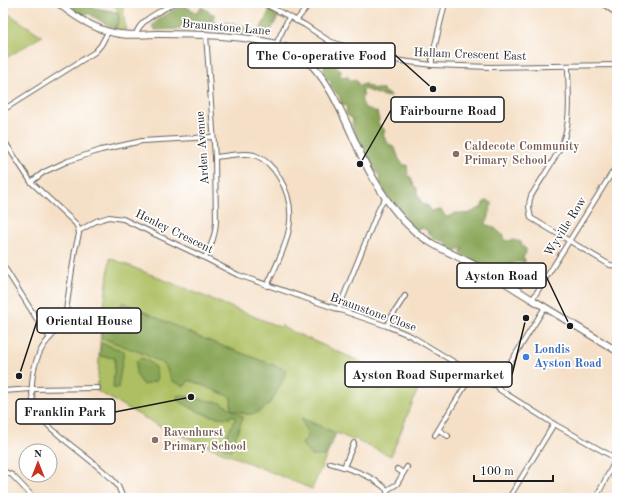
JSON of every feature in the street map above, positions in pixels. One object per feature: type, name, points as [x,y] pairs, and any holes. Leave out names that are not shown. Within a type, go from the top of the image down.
[{"type":"street","name":"Braunstone Lane","points":[[58,3],[75,16],[108,32],[127,35],[206,35],[240,38],[276,44],[293,50],[317,71],[327,85],[364,162],[386,198],[399,215],[420,236],[483,269],[617,351]]},
{"type":"street","points":[[136,34],[138,28],[143,22],[166,5],[174,3]]},
{"type":"street","name":"Hallam Crescent East","points":[[263,3],[329,41],[364,53],[394,60],[432,65],[491,67],[617,65]]},
{"type":"street","points":[[296,21],[310,3]]},
{"type":"street","points":[[432,65],[432,58],[445,3]]},
{"type":"street","points":[[602,3],[617,14]]},
{"type":"street","points":[[276,44],[289,17]]},
{"type":"street","points":[[3,110],[95,52],[101,45],[108,32]]},
{"type":"street","name":"Arden Avenue","points":[[205,258],[216,230],[215,157],[212,137],[206,35]]},
{"type":"street","points":[[568,66],[569,115],[566,133],[561,146],[531,196],[528,204],[531,218],[610,266],[617,266]]},
{"type":"street","points":[[30,182],[39,175],[68,161],[101,150],[142,141],[212,137]]},
{"type":"street","points":[[3,140],[30,182],[75,223],[79,231],[65,317],[60,326],[43,346],[38,356],[32,389],[36,411],[42,420],[112,479],[118,486],[123,498]]},
{"type":"street","points":[[215,157],[245,154],[255,155],[265,161],[277,172],[284,185],[290,200],[291,216],[289,232],[281,255],[267,286]]},
{"type":"street","name":"Wyville Row","points":[[532,300],[617,165]]},
{"type":"street","points":[[338,310],[380,206],[386,198]]},
{"type":"street","name":"Henley Crescent","points":[[79,231],[96,221],[109,217],[123,219],[205,258],[238,276]]},
{"type":"street","points":[[3,265],[50,338]]},
{"type":"street","name":"Braunstone Close","points":[[238,276],[387,326],[411,336],[492,385],[496,384],[500,390],[554,424],[616,459]]},
{"type":"street","points":[[387,326],[405,296]]},
{"type":"street","points":[[496,384],[545,307]]},
{"type":"street","points":[[436,435],[473,373]]},
{"type":"street","points":[[3,391],[98,388]]},
{"type":"street","points":[[509,498],[554,424]]},
{"type":"street","points":[[438,430],[448,436]]},
{"type":"street","points":[[344,467],[354,442]]},
{"type":"street","points":[[596,498],[616,459]]},
{"type":"street","points":[[330,464],[344,467],[369,476],[379,482],[387,490],[387,498]]},
{"type":"street","points":[[387,490],[397,484],[407,467]]},
{"type":"street","points":[[397,469],[404,473]]},
{"type":"street","points":[[3,471],[12,475],[34,498]]},
{"type":"green space","points":[[112,3],[122,3],[127,30],[115,29],[120,20],[118,10]]},
{"type":"green space","points":[[74,4],[117,12],[119,19],[114,29],[88,13],[82,16],[73,10]]},
{"type":"green space","points":[[183,5],[197,13],[201,7],[215,15],[212,20],[219,25],[223,21],[258,31],[270,9],[278,17],[268,36],[181,29],[155,30],[152,26],[159,19]]},
{"type":"green space","points":[[3,10],[42,36],[3,60]]},
{"type":"green space","points":[[325,53],[338,57],[340,61],[336,66],[341,70],[341,73],[339,74],[342,77],[347,76],[351,80],[356,80],[359,86],[365,84],[374,89],[383,89],[384,92],[392,96],[383,96],[363,89],[362,92],[364,95],[362,103],[365,108],[377,112],[379,120],[378,123],[385,130],[383,135],[388,143],[395,148],[403,165],[407,165],[408,176],[411,177],[414,186],[417,188],[417,193],[422,204],[427,205],[430,211],[441,210],[446,217],[456,213],[468,214],[482,207],[483,203],[486,201],[489,201],[493,204],[491,206],[486,225],[492,226],[496,229],[504,236],[506,241],[513,240],[521,242],[522,246],[526,249],[526,253],[523,257],[525,262],[518,262],[512,265],[509,270],[505,271],[505,276],[500,279],[490,270],[461,254],[461,250],[463,250],[463,248],[460,248],[455,252],[450,250],[446,242],[435,239],[425,229],[421,228],[415,230],[409,225],[401,209],[389,199],[380,182],[379,174],[373,170],[365,159],[361,145],[352,126],[353,119],[347,115],[347,106],[341,105],[340,97],[330,86],[331,81],[326,79],[323,75],[324,67],[327,62],[323,57]]},
{"type":"green space","points":[[110,258],[280,327],[282,325],[284,328],[418,389],[391,456],[359,442],[356,439],[353,440],[336,433],[312,489],[159,426],[97,391],[101,330]]},
{"type":"green space","points":[[123,302],[199,337],[287,370],[269,404],[264,409],[248,414],[231,409],[231,397],[189,380],[185,386],[172,381],[165,365],[144,354],[100,337],[105,325]]},
{"type":"green space","points":[[101,343],[124,351],[118,388],[113,388],[115,358],[99,356]]},
{"type":"green space","points":[[142,358],[152,364],[157,373],[156,381],[143,385],[136,374],[136,361]]},
{"type":"green space","points":[[178,395],[222,403],[243,417],[231,451],[221,447],[236,417],[231,415],[230,418],[222,418],[202,413],[177,400]]},
{"type":"green space","points":[[301,418],[336,433],[326,456],[311,456],[302,444],[308,436]]},
{"type":"place","name":"The Co-operative Food","points":[[433,89]]},
{"type":"place","name":"Caldecote Community Primary School","points":[[456,154]]},
{"type":"place","name":"Fairbourne Road","points":[[360,164]]},
{"type":"place","name":"Ayston Road Supermarket","points":[[526,318]]},
{"type":"place","name":"Ayston Road","points":[[570,326]]},
{"type":"place","name":"Londis Ayston Road","points":[[526,357]]},
{"type":"place","name":"Oriental House","points":[[19,376]]},
{"type":"place","name":"Franklin Park","points":[[191,397]]},
{"type":"place","name":"Ravenhurst Primary School","points":[[155,440]]}]
